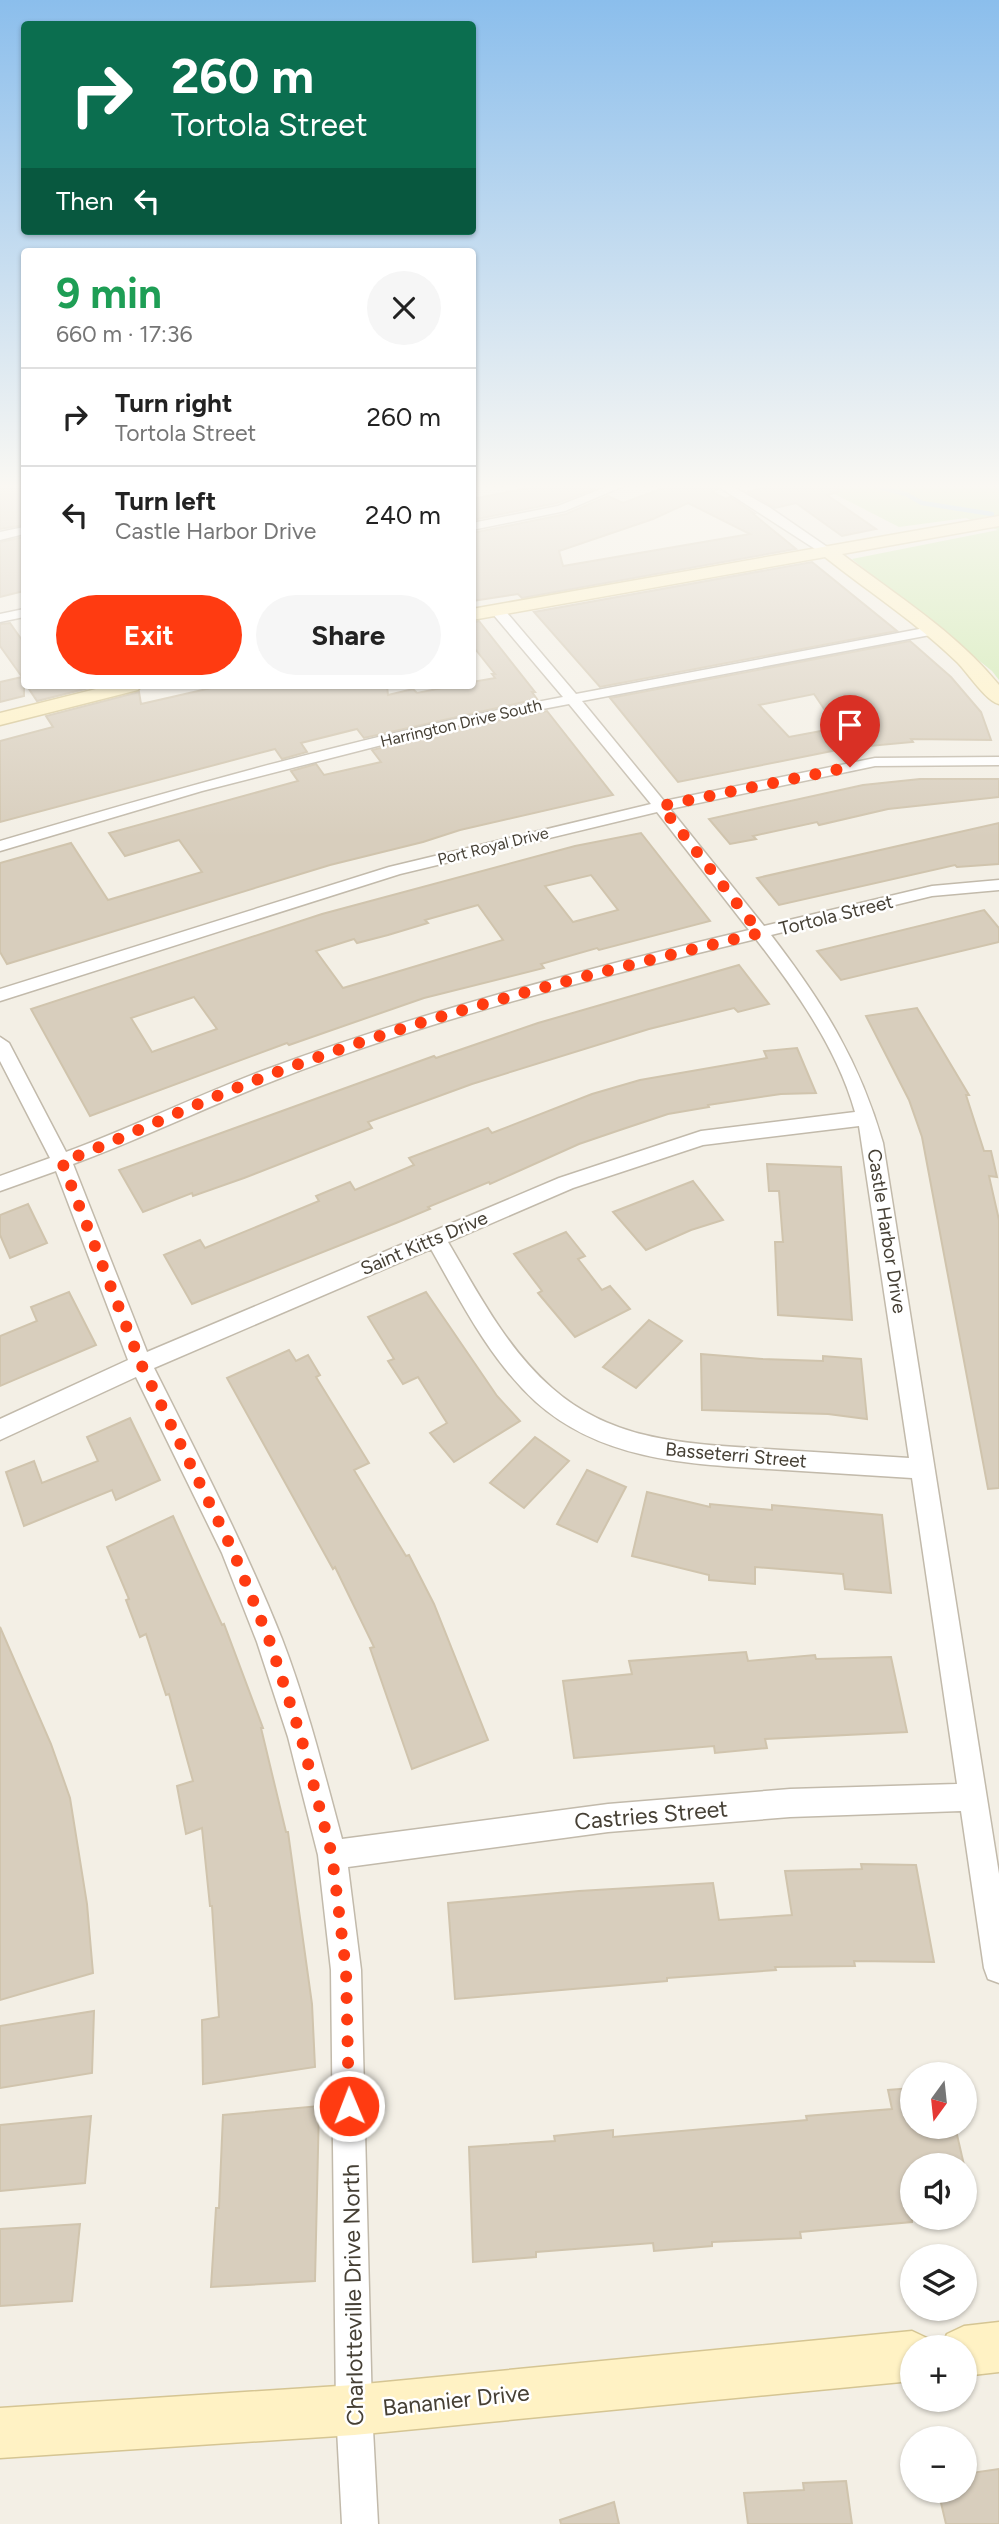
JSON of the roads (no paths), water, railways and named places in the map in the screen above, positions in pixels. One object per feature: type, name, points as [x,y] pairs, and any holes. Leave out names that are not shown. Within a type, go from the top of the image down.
[{"type":"street","points":[[476,614],[539,603]]},
{"type":"street","points":[[894,603],[979,673],[999,698]]},
{"type":"street","name":"Castle Harbor Drive","points":[[497,610],[574,699],[760,933],[841,1054],[858,1092],[873,1143],[999,1968]]},
{"type":"street","points":[[0,618],[21,614]]},
{"type":"street","name":"Harrington Drive South","points":[[0,846],[208,785],[463,720],[930,631]]},
{"type":"street","points":[[0,719],[119,689]]},
{"type":"street","name":"Port Royal Drive","points":[[0,995],[395,870],[661,806],[875,762],[999,761]]},
{"type":"street","name":"Tortola Street","points":[[0,1184],[142,1131],[267,1076],[427,1021],[618,967],[932,891],[999,885]]},
{"type":"street","name":"Charlotteville Drive North","points":[[0,1043],[62,1162],[141,1364],[233,1551],[270,1642],[301,1737],[332,1855],[346,1970],[354,2410],[360,2524]]},
{"type":"street","name":"Saint Kitts Drive","points":[[0,1430],[141,1364],[566,1183],[701,1138],[744,1130],[866,1118]]},
{"type":"street","name":"Basseterri Street","points":[[435,1238],[490,1333],[532,1383],[563,1412],[597,1431],[646,1447],[684,1454],[924,1469]]},
{"type":"street","name":"Castries Street","points":[[332,1855],[608,1818],[790,1803],[972,1797]]},
{"type":"street","points":[[977,2350],[999,2347]]},
{"type":"street","name":"Bananier Drive","points":[[0,2433],[354,2410],[900,2357]]}]
